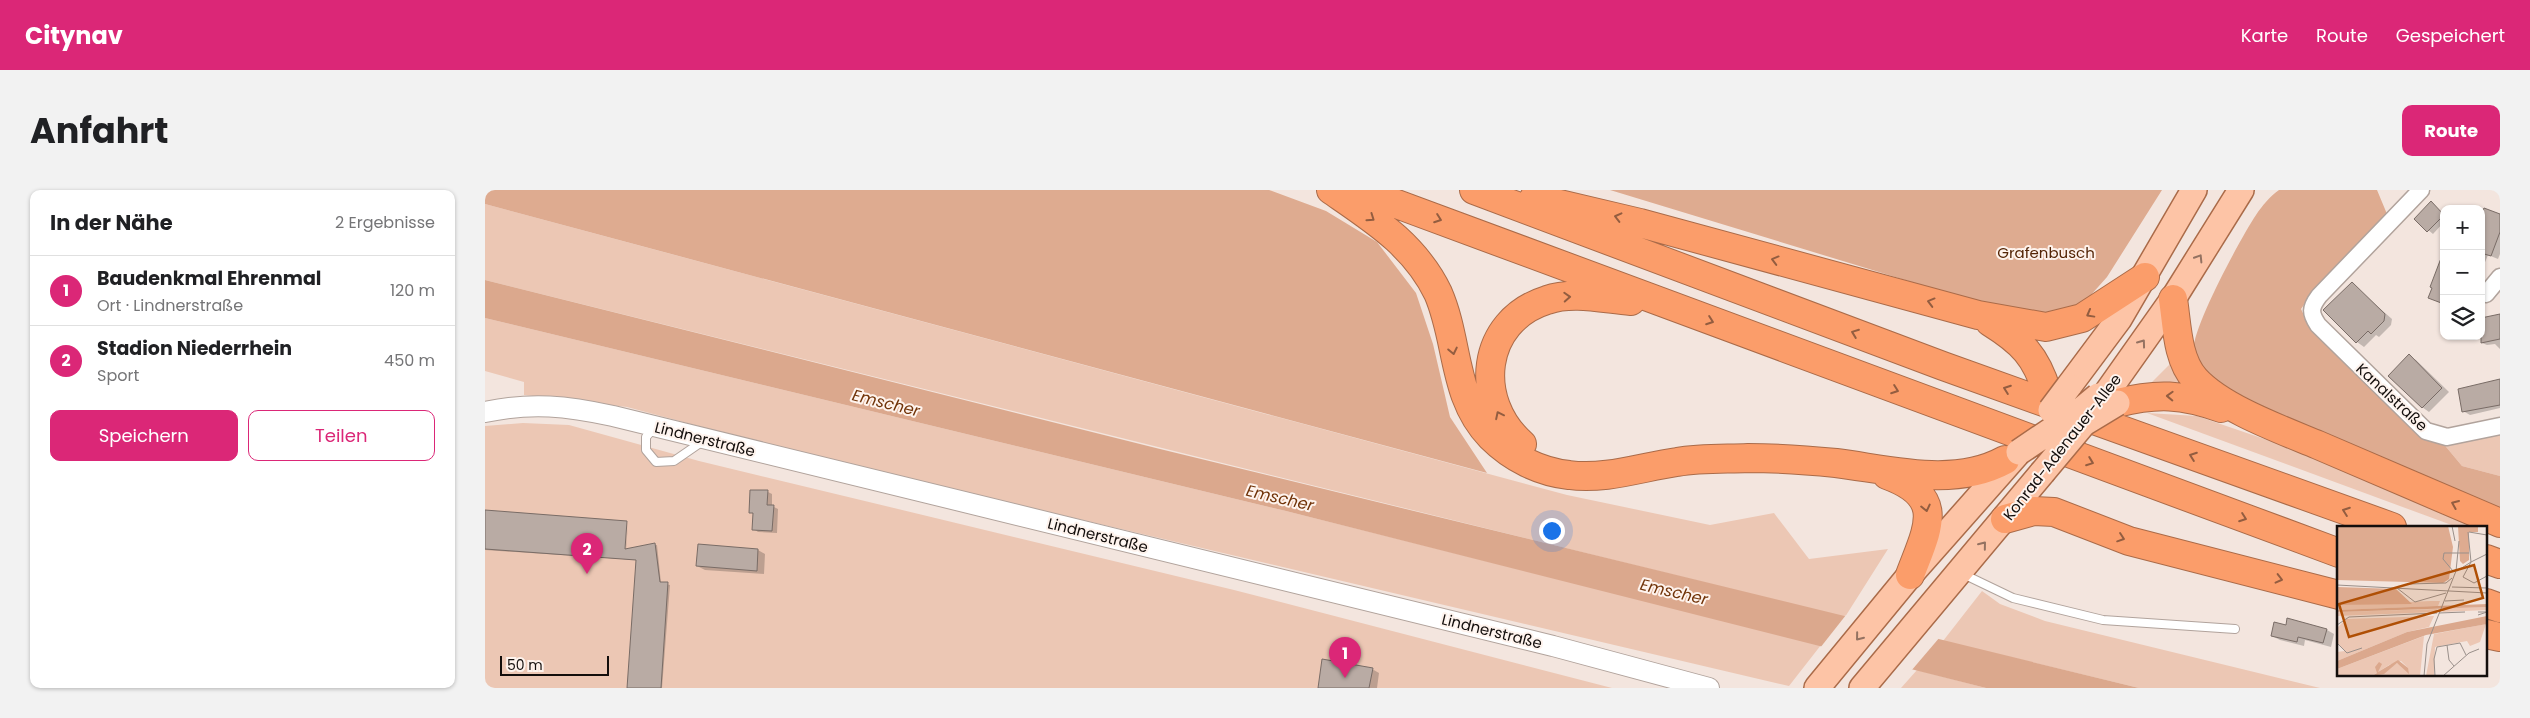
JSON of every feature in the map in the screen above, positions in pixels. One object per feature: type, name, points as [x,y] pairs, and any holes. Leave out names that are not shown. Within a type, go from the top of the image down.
[{"type":"highway","points":[[1331,190],[1389,230],[1418,260],[1429,276],[1443,307],[1458,375],[1470,408],[1491,437],[1519,459],[1552,472],[1588,476],[1680,461],[1781,458],[1944,475],[1981,470],[2030,440]]},
{"type":"highway","points":[[1359,190],[2337,552]]},
{"type":"highway","points":[[1474,190],[1943,366],[2389,526]]},
{"type":"highway","points":[[1493,190],[1557,202],[1640,223],[1978,315],[2046,327],[2066,324],[2096,311],[2145,277]]},
{"type":"highway","points":[[1665,304],[1573,296],[1547,300],[1524,311],[1503,334],[1491,364],[1490,390],[1504,425],[1522,444],[1533,451],[1557,460],[1577,462],[1609,460],[1687,446],[1745,441],[1809,443],[1938,458],[2030,440]]},
{"type":"highway","points":[[2173,300],[2183,356],[2194,378],[2222,400],[2283,430],[2500,523]]},
{"type":"highway","points":[[1978,315],[2021,343],[2035,361],[2030,440]]},
{"type":"highway","points":[[2113,396],[2184,396],[2283,430]]},
{"type":"highway","points":[[1859,467],[1908,483],[1922,496],[1928,516],[1926,531],[1910,575]]},
{"type":"highway","points":[[2005,519],[2033,511],[2054,512],[2129,541],[2337,594]]},
{"type":"highway","points":[[2487,559],[2500,564]]},
{"type":"highway","points":[[2487,603],[2500,608]]},
{"type":"highway","points":[[2487,634],[2500,637]]},
{"type":"main road","name":"Konrad-Adenauer-Allee","points":[[1817,688],[1910,575],[2030,440],[2119,319],[2145,277],[2193,190]]},
{"type":"main road","name":"Konrad-Adenauer-Allee","points":[[2030,440],[2087,420],[2113,396],[2242,193]]},
{"type":"main road","points":[[2030,440],[2113,396]]},
{"type":"main road","name":"Konrad-Adenauer-Allee","points":[[1862,688],[2005,519],[2030,440]]},
{"type":"street","name":"Kanalstraße","points":[[2421,190],[2345,267],[2311,306],[2311,313],[2318,325],[2426,431],[2447,437],[2500,426]]},
{"type":"street","points":[[2486,294],[2500,277]]},
{"type":"street","name":"Lindnerstraße","points":[[485,412],[522,405],[559,406],[655,426],[1553,646],[1709,688]]},
{"type":"lane","points":[[655,426],[646,437],[646,444],[647,450],[656,462],[674,461],[705,439]]},
{"type":"lane","points":[[1961,572],[2013,598],[2103,620],[2235,629]]},
{"type":"shaded area","points":[[485,204],[1567,495],[1710,525],[1774,513],[1809,559],[1888,549],[1845,617],[1727,588],[485,280]]},
{"type":"shaded area","points":[[485,318],[1286,511],[1821,645],[1789,686],[815,457],[627,407],[524,395],[524,382],[485,371]]},
{"type":"shaded area","points":[[2175,359],[2196,389],[2152,382]]},
{"type":"shaded area","points":[[2147,413],[2197,416],[2276,443],[2477,526],[2454,526]]},
{"type":"shaded area","points":[[523,423],[569,425],[699,461],[1234,590],[1612,688],[485,688],[485,426]]},
{"type":"shaded area","points":[[2500,433],[2500,476],[2462,466],[2442,442]]},
{"type":"shaded area","points":[[1982,591],[2000,604],[2045,621],[2320,688],[2139,688],[1943,641]]},
{"type":"shaded area","points":[[1917,670],[1986,688],[1901,688]]},
{"type":"green space","points":[[485,190],[1269,190],[1326,211],[1377,242],[1416,293],[1433,344],[1450,417],[1487,473],[485,204]]},
{"type":"green space","name":"Grafenbusch","points":[[1610,190],[2162,190],[2107,277],[2073,315],[2010,312]]},
{"type":"green space","points":[[2279,190],[2377,190],[2387,214],[2310,296],[2301,309],[2310,328],[2356,373],[2442,442],[2462,466],[2500,476],[2500,508],[2234,394],[2201,366],[2194,354],[2194,344],[2207,307],[2217,285],[2256,215],[2266,201]]},
{"type":"water","name":"Emscher","points":[[485,280],[1160,449],[2139,688],[1986,688],[1286,511],[485,318]]},
{"type":"pier","points":[[1846,615],[1940,637],[1911,671],[1820,648]]},
{"type":"building","points":[[2431,201],[2440,211],[2440,219],[2427,232],[2414,219]]},
{"type":"building","points":[[2485,208],[2500,214],[2500,232],[2491,256],[2485,254]]},
{"type":"building","points":[[2440,261],[2440,302],[2428,298],[2432,288],[2430,287]]},
{"type":"building","points":[[2352,282],[2385,314],[2384,321],[2371,334],[2368,331],[2356,343],[2323,310]]},
{"type":"building","points":[[2500,314],[2500,339],[2481,343],[2481,340],[2485,340],[2485,317]]},
{"type":"building","points":[[2409,354],[2442,388],[2422,408],[2388,376]]},
{"type":"building","points":[[2500,379],[2500,405],[2462,412],[2458,389]]},
{"type":"building","points":[[750,490],[768,490],[767,505],[774,505],[772,531],[752,530],[753,513],[749,513]]},
{"type":"building","points":[[485,510],[627,521],[625,549],[655,543],[660,582],[668,582],[661,688],[627,688],[636,560],[485,549]]},
{"type":"building","points":[[698,544],[758,549],[757,571],[696,566]]},
{"type":"building","points":[[2287,618],[2327,629],[2323,643],[2298,637],[2297,642],[2271,636],[2274,622],[2286,625]]},
{"type":"building","points":[[1322,659],[1373,668],[1369,688],[1318,688]]},
{"type":"place","name":"Stadion Niederrhein","points":[[587,574]]},
{"type":"place","name":"Baudenkmal Ehrenmal","points":[[1345,678]]}]
